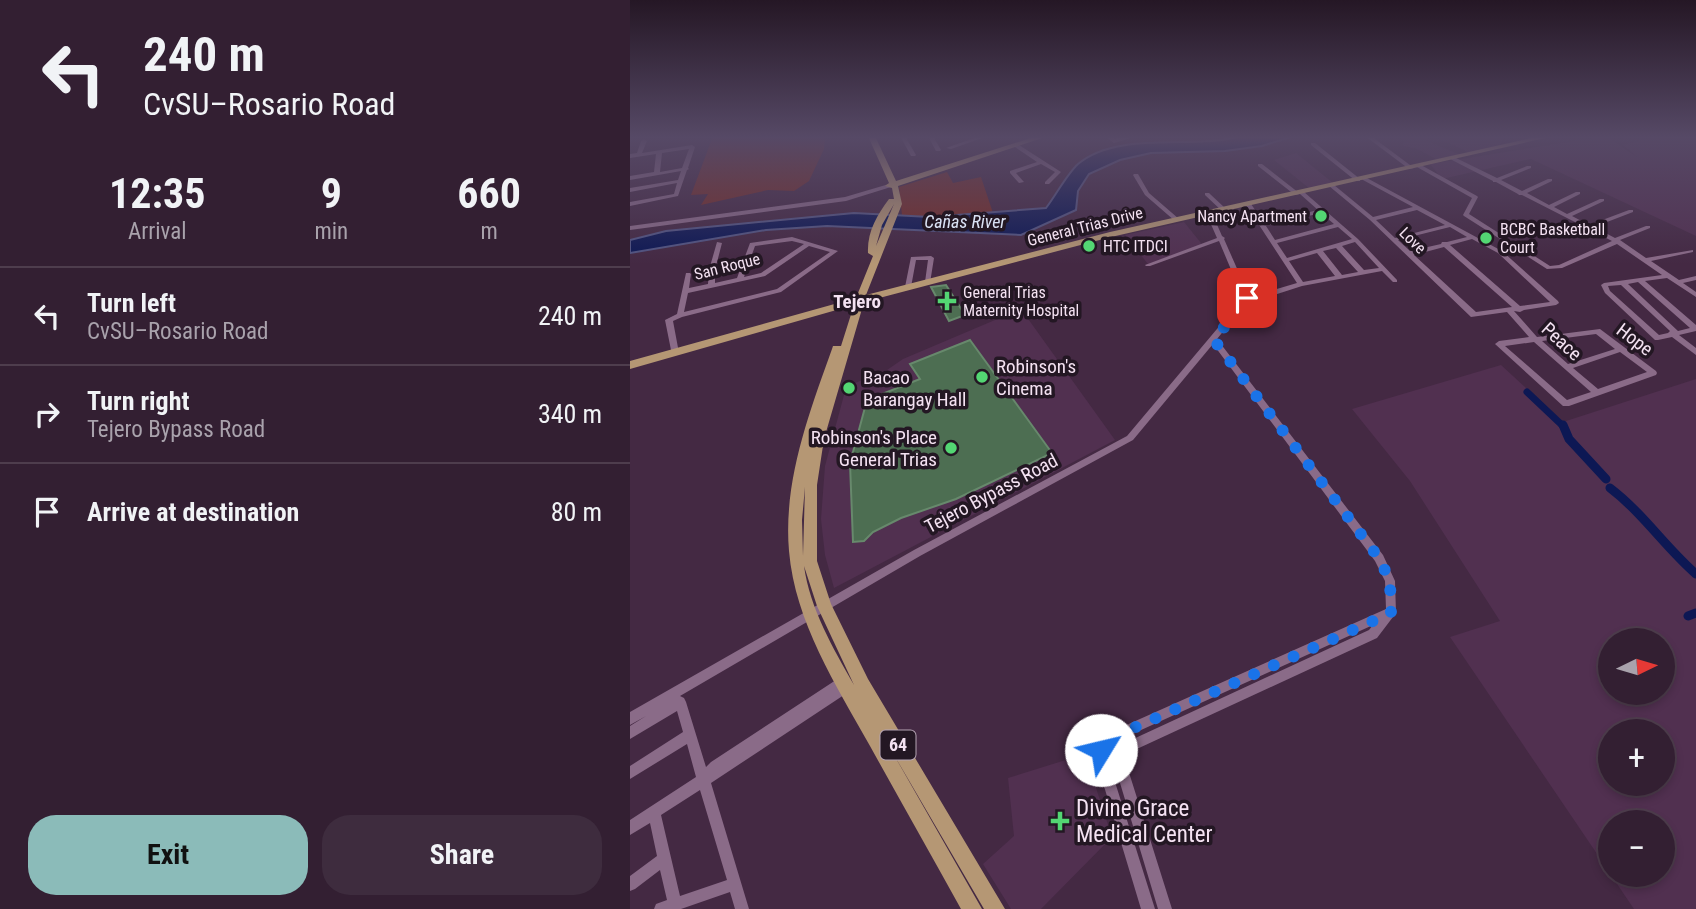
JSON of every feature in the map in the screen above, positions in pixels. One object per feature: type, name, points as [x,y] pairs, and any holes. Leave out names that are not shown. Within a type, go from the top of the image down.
[{"type":"main road","points":[[887,178],[891,186]]},
{"type":"main road","points":[[888,178],[893,206]]},
{"type":"main road","points":[[891,186],[915,178]]},
{"type":"main road","name":"General Trias Drive","points":[[630,365],[908,287],[1177,220],[1368,178]]},
{"type":"main road","name":"64","points":[[878,247],[871,243],[893,206]]},
{"type":"main road","name":"64","points":[[893,206],[857,301],[824,419],[813,467],[809,552],[817,609],[845,684],[972,909]]},
{"type":"main road","name":"64","points":[[817,609],[995,909]]},
{"type":"street","points":[[1018,178],[1021,182]]},
{"type":"street","points":[[1047,183],[1052,178]]},
{"type":"street","points":[[1138,178],[1147,194],[1177,220]]},
{"type":"street","points":[[1278,178],[1339,225],[1395,281]]},
{"type":"street","points":[[1438,178],[1475,197],[1466,215],[1549,268],[1560,267],[1648,227]]},
{"type":"street","points":[[1490,178],[1616,241],[1694,292]]},
{"type":"street","points":[[1495,181],[1501,178]]},
{"type":"street","points":[[1361,180],[1474,237],[1512,261],[1556,303],[1510,312]]},
{"type":"street","points":[[1521,194],[1550,180]]},
{"type":"street","points":[[630,190],[681,181],[676,195],[630,204]]},
{"type":"street","points":[[630,228],[846,199],[891,186]]},
{"type":"street","name":"Love","points":[[1332,186],[1373,219],[1474,315],[1510,312]]},
{"type":"street","points":[[1549,207],[1578,193]]},
{"type":"street","points":[[1207,194],[1224,210]]},
{"type":"street","points":[[1567,216],[1602,200]]},
{"type":"street","points":[[1249,205],[1301,284]]},
{"type":"street","points":[[1373,219],[1417,208]]},
{"type":"street","points":[[1264,225],[1322,211]]},
{"type":"street","points":[[1589,227],[1630,211]]},
{"type":"street","name":"Tejero Bypass Road","points":[[630,719],[817,609],[1130,438],[1247,298],[1209,213]]},
{"type":"street","points":[[1275,242],[1339,225]]},
{"type":"street","points":[[1393,240],[1451,225]]},
{"type":"street","points":[[1408,254],[1474,237]]},
{"type":"street","points":[[1148,265],[1222,238]]},
{"type":"street","points":[[675,352],[669,320],[680,314],[779,290],[835,251],[792,239],[752,244],[740,279]]},
{"type":"street","points":[[1286,260],[1356,240]]},
{"type":"street","points":[[711,286],[719,243]]},
{"type":"street","points":[[1444,243],[1520,310]]},
{"type":"street","name":"San Roque","points":[[686,291],[763,275],[808,244]]},
{"type":"street","points":[[1337,245],[1363,272]]},
{"type":"street","points":[[1319,251],[1340,277]]},
{"type":"street","points":[[1647,260],[1691,251]]},
{"type":"street","points":[[908,287],[913,258],[931,258],[928,282]]},
{"type":"street","points":[[1269,294],[1301,284],[1383,269]]},
{"type":"street","points":[[680,314],[688,274]]},
{"type":"street","points":[[1658,338],[1607,292],[1604,285],[1668,276]]},
{"type":"street","points":[[1679,282],[1696,278]]},
{"type":"street","points":[[1640,280],[1696,329]]},
{"type":"street","points":[[1622,282],[1696,352]]},
{"type":"street","name":"Peace","points":[[1510,312],[1535,339],[1596,392]]},
{"type":"street","points":[[1646,341],[1696,329]]},
{"type":"street","name":"Hope","points":[[1535,339],[1597,331],[1653,373],[1596,392]]},
{"type":"street","points":[[1535,339],[1499,344],[1566,404],[1596,392]]},
{"type":"street","points":[[1165,909],[1120,763],[1120,751],[1373,635],[1391,613],[1390,581],[1379,558],[1214,340]]},
{"type":"street","points":[[1567,368],[1622,349]]},
{"type":"street","points":[[1148,909],[1104,763],[1101,750],[1103,744],[1137,726],[1391,613]]},
{"type":"street","points":[[630,828],[703,779],[715,766],[845,684]]},
{"type":"street","points":[[630,733],[680,702],[742,908]]},
{"type":"street","points":[[630,773],[690,735]]},
{"type":"street","points":[[654,812],[664,859],[668,907],[734,884]]},
{"type":"street","points":[[630,884],[664,859]]},
{"type":"shaded area","points":[[697,178],[810,178],[794,191],[768,190],[701,205],[708,194],[691,195]]},
{"type":"shaded area","points":[[926,178],[951,178],[953,183],[981,178],[993,213],[930,217],[902,215],[899,187]]},
{"type":"shaded area","points":[[1297,178],[1327,178],[1333,183],[1309,188]]},
{"type":"shaded area","points":[[1573,178],[1696,178],[1696,236]]},
{"type":"shaded area","points":[[1184,222],[1201,243],[1200,246],[1148,264],[1125,235]]},
{"type":"shaded area","points":[[1021,309],[1115,440],[834,588],[825,555],[821,519],[825,466],[844,395],[854,391],[855,383],[887,370],[903,359]]},
{"type":"shaded area","points":[[1501,365],[1563,422],[1696,379],[1696,909],[1634,909],[1619,887],[1675,887],[1675,810],[1598,810],[1598,855],[1450,637],[1500,621],[1410,481],[1352,409]]},
{"type":"shaded area","name":"Divine Grace Medical Center","points":[[1085,754],[1112,837],[1041,909],[1011,909],[983,864],[1014,836],[1008,778]]},
{"type":"water","name":"Cañas River","points":[[1086,178],[1078,191],[1076,210],[1021,235],[827,226],[766,230],[630,253],[630,240],[666,231],[854,213],[930,217],[1046,208],[1066,179]]},
{"type":"building","name":"General Trias Maternity Hospital","points":[[946,285],[965,315],[949,321],[931,287]]},
{"type":"building","name":"Robinson's Place General Trias","points":[[970,340],[1052,453],[956,499],[901,518],[873,532],[864,541],[853,542],[850,463],[867,400],[920,379],[910,364]]},
{"type":"waterway","points":[[1527,392],[1564,427]]},
{"type":"waterway","points":[[1564,427],[1569,439],[1606,479]]},
{"type":"waterway","points":[[1610,488],[1633,508],[1696,574]]},
{"type":"waterway","points":[[1688,616],[1696,613]]},
{"type":"place","name":"Nancy Apartment","points":[[1321,216]]},
{"type":"place","name":"BCBC Basketball Court","points":[[1486,238]]},
{"type":"place","name":"HTC ITDCI","points":[[1089,246]]},
{"type":"place","name":"General Trias Maternity Hospital","points":[[947,301]]},
{"type":"place","name":"Robinson's Cinema","points":[[982,377]]},
{"type":"place","name":"Bacao Barangay Hall","points":[[849,388]]},
{"type":"place","name":"Robinson's Place General Trias","points":[[951,448]]},
{"type":"place","name":"Divine Grace Medical Center","points":[[1060,821]]},
{"type":"district","name":"Tejero","points":[[857,301]]},
{"type":"route","points":[[1101,750],[1105,742],[1120,734],[1391,613],[1390,581],[1379,558],[1214,340],[1247,298]]}]
